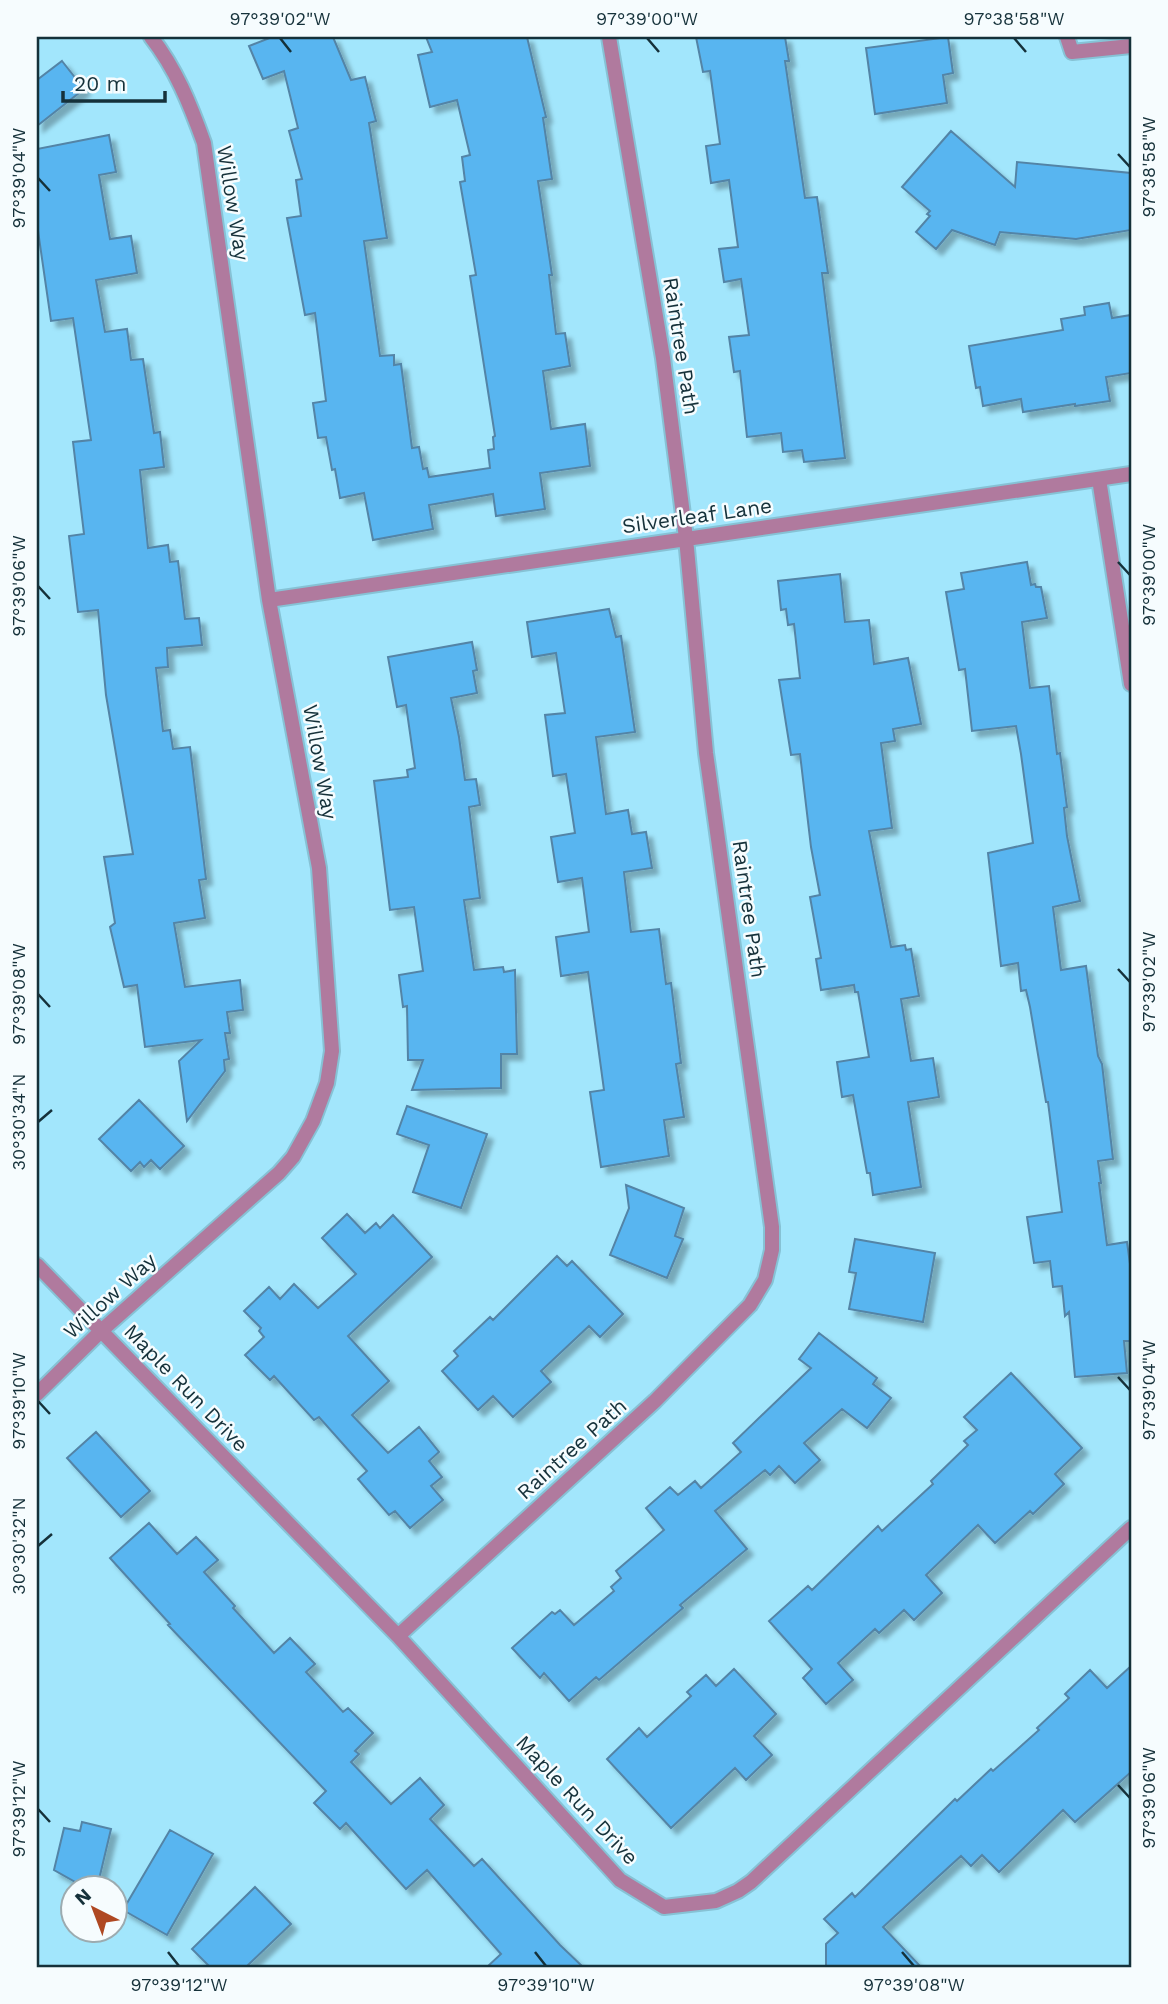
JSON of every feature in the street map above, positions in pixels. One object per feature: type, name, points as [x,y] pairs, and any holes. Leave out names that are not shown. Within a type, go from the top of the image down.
[{"type":"street","name":"Willow Way","points":[[37,1394],[102,1331],[279,1173],[293,1157],[313,1121],[327,1083],[332,1051],[319,868],[269,600],[204,143],[187,95],[151,37]]},
{"type":"street","name":"Raintree Path","points":[[398,1636],[655,1401],[750,1305],[765,1280],[772,1250],[772,1227],[706,754],[687,538],[663,358],[609,37]]},
{"type":"street","points":[[1067,37],[1072,52],[1131,46]]},
{"type":"street","name":"Silverleaf Lane","points":[[269,600],[1131,474]]},
{"type":"street","points":[[1099,478],[1131,684]]},
{"type":"street","name":"Maple Run Drive","points":[[37,1265],[398,1636],[620,1880],[664,1907],[716,1901],[751,1882],[1131,1528]]},
{"type":"building","points":[[272,37],[333,37],[351,80],[365,77],[376,121],[369,123],[387,238],[364,241],[380,356],[394,355],[394,365],[401,364],[412,448],[419,447],[423,469],[427,468],[429,477],[490,468],[488,450],[494,449],[495,436],[470,276],[476,275],[460,182],[465,181],[462,157],[470,155],[457,100],[430,107],[418,55],[432,52],[426,37],[527,37],[546,117],[543,118],[552,179],[538,181],[552,275],[549,275],[556,334],[565,333],[570,366],[543,371],[551,429],[585,424],[590,466],[540,473],[545,509],[496,516],[493,494],[429,505],[433,529],[373,540],[364,493],[340,498],[326,437],[318,438],[313,403],[326,401],[315,313],[305,315],[287,218],[301,216],[296,180],[302,179],[289,131],[298,128],[284,71],[263,79],[249,46]]},
{"type":"building","points":[[696,37],[785,37],[789,61],[785,61],[805,198],[817,197],[828,273],[822,273],[845,458],[804,462],[802,450],[783,452],[781,433],[747,437],[740,371],[734,372],[729,337],[749,335],[741,279],[724,282],[719,249],[738,247],[729,180],[711,183],[706,146],[720,144],[710,71],[703,72]]},
{"type":"building","points":[[948,37],[953,73],[943,75],[947,103],[875,114],[866,48]]},
{"type":"building","points":[[62,61],[84,89],[37,126],[37,80]]},
{"type":"building","points":[[951,131],[1015,187],[1017,162],[1131,173],[1131,230],[1076,239],[1000,232],[995,245],[952,230],[936,249],[916,232],[930,216],[927,214],[930,211],[902,187]]},
{"type":"building","points":[[109,135],[116,172],[99,175],[110,239],[131,236],[137,273],[96,280],[105,332],[127,329],[131,360],[143,359],[154,433],[160,432],[164,467],[140,470],[148,548],[168,545],[170,562],[178,561],[185,619],[199,618],[202,645],[167,648],[168,667],[156,668],[163,731],[170,730],[173,749],[190,747],[206,879],[199,880],[205,918],[174,923],[185,987],[240,980],[243,1010],[227,1012],[230,1033],[225,1033],[229,1059],[224,1060],[225,1071],[187,1121],[179,1061],[201,1040],[145,1047],[137,985],[124,987],[110,927],[115,923],[104,857],[133,854],[106,695],[98,610],[78,612],[69,536],[84,534],[73,442],[91,440],[73,318],[51,321],[37,224],[37,149]]},
{"type":"building","points":[[1109,303],[1112,318],[1131,315],[1131,373],[1106,377],[1110,401],[1023,412],[1021,399],[983,406],[980,387],[976,388],[969,346],[1063,330],[1061,319],[1085,315],[1084,307]]},
{"type":"building","points":[[1027,562],[1031,585],[1041,587],[1047,618],[1022,622],[1030,688],[1049,686],[1067,807],[1064,808],[1067,836],[1080,901],[1053,907],[1061,970],[1086,966],[1098,1056],[1102,1064],[1113,1159],[1098,1161],[1107,1245],[1127,1242],[1131,1271],[1131,1341],[1124,1341],[1127,1373],[1075,1377],[1069,1312],[1065,1316],[1062,1286],[1053,1287],[1050,1261],[1034,1263],[1027,1217],[1062,1212],[1048,1102],[1026,990],[1021,991],[1018,963],[1001,966],[988,853],[1033,843],[1016,726],[972,731],[965,669],[959,670],[946,592],[964,589],[961,573]]},
{"type":"building","points":[[840,574],[845,622],[869,620],[874,664],[908,658],[921,724],[893,729],[895,741],[881,743],[892,828],[869,831],[891,947],[905,945],[906,950],[911,949],[919,996],[901,999],[911,1061],[933,1058],[939,1097],[908,1102],[921,1187],[873,1195],[853,1095],[842,1097],[837,1062],[869,1057],[858,992],[855,992],[854,985],[821,990],[816,959],[821,958],[810,897],[820,895],[811,847],[800,754],[791,755],[779,680],[800,678],[794,624],[788,625],[786,609],[781,610],[778,581]]},
{"type":"building","points":[[609,609],[616,637],[621,636],[635,732],[596,737],[606,814],[628,810],[632,834],[646,832],[652,868],[624,872],[631,932],[659,929],[666,984],[671,983],[681,1063],[676,1064],[684,1117],[664,1120],[669,1156],[601,1167],[590,1092],[604,1090],[588,972],[561,976],[556,937],[589,932],[582,878],[558,882],[551,837],[575,833],[566,774],[553,776],[545,715],[565,713],[556,653],[532,657],[527,622]]},
{"type":"building","points":[[472,642],[477,670],[473,671],[477,693],[451,698],[465,780],[476,779],[480,805],[469,807],[480,898],[464,900],[474,970],[503,967],[504,972],[515,970],[517,1054],[501,1054],[501,1088],[412,1090],[423,1060],[408,1060],[407,1006],[403,1007],[399,975],[423,971],[414,907],[390,910],[374,781],[408,777],[407,770],[415,768],[406,705],[397,707],[388,657]]},
{"type":"building","points":[[139,1100],[184,1146],[160,1169],[151,1160],[144,1167],[140,1162],[131,1171],[99,1139]]},
{"type":"building","points":[[407,1106],[487,1134],[461,1208],[413,1192],[429,1145],[397,1134]]},
{"type":"building","points":[[626,1185],[684,1208],[675,1236],[683,1239],[667,1278],[610,1255],[629,1208]]},
{"type":"building","points":[[347,1214],[365,1233],[376,1223],[380,1228],[393,1215],[432,1257],[348,1336],[389,1381],[352,1415],[388,1453],[419,1427],[439,1452],[429,1461],[442,1477],[431,1486],[443,1500],[410,1528],[395,1511],[389,1515],[358,1479],[367,1471],[319,1417],[314,1420],[274,1376],[270,1380],[245,1355],[264,1337],[259,1331],[261,1328],[244,1311],[269,1287],[280,1299],[294,1284],[318,1308],[356,1274],[322,1238]]},
{"type":"building","points":[[855,1239],[935,1253],[923,1322],[849,1309],[856,1273],[849,1272]]},
{"type":"building","points":[[557,1256],[567,1266],[572,1261],[623,1314],[600,1337],[589,1326],[541,1371],[551,1382],[513,1417],[493,1396],[478,1410],[442,1371],[458,1356],[454,1351],[490,1317],[493,1320]]},
{"type":"building","points":[[819,1333],[877,1378],[873,1384],[891,1398],[867,1428],[842,1409],[804,1443],[820,1460],[795,1483],[779,1466],[770,1475],[765,1470],[715,1511],[747,1549],[680,1605],[683,1608],[599,1680],[596,1677],[569,1701],[544,1673],[540,1678],[512,1648],[552,1612],[555,1614],[560,1610],[574,1625],[614,1591],[611,1587],[621,1578],[616,1571],[664,1530],[646,1508],[670,1487],[678,1495],[695,1481],[701,1488],[741,1452],[733,1443],[811,1368],[799,1359]]},
{"type":"building","points":[[1011,1373],[1082,1448],[1055,1474],[1064,1484],[1033,1514],[1030,1511],[995,1543],[978,1525],[926,1575],[942,1593],[914,1620],[904,1610],[879,1633],[875,1629],[838,1663],[853,1680],[826,1704],[803,1678],[812,1669],[769,1621],[808,1586],[812,1590],[878,1526],[882,1531],[933,1484],[931,1481],[968,1445],[964,1441],[977,1430],[964,1417]]},
{"type":"building","points":[[96,1432],[150,1491],[121,1517],[67,1458]]},
{"type":"building","points":[[149,1523],[177,1554],[196,1537],[218,1560],[204,1572],[235,1606],[233,1608],[274,1653],[290,1638],[315,1664],[306,1672],[343,1712],[348,1708],[373,1733],[355,1751],[359,1754],[351,1762],[391,1804],[420,1778],[444,1805],[430,1819],[474,1866],[482,1859],[583,1967],[487,1967],[501,1954],[427,1870],[406,1889],[346,1823],[340,1829],[314,1803],[326,1791],[168,1625],[170,1624],[110,1558]]},
{"type":"building","points":[[1131,1666],[1131,1772],[1075,1822],[1063,1810],[999,1872],[982,1855],[971,1866],[961,1856],[883,1927],[921,1967],[826,1967],[826,1944],[838,1933],[824,1919],[852,1893],[855,1897],[955,1799],[957,1801],[1039,1730],[1037,1728],[1069,1698],[1065,1694],[1090,1670],[1107,1688]]},
{"type":"building","points":[[734,1669],[776,1714],[754,1736],[772,1755],[746,1780],[735,1768],[671,1828],[607,1759],[639,1728],[647,1737],[691,1696],[687,1692],[706,1675],[716,1686]]},
{"type":"building","points":[[82,1822],[111,1829],[100,1874],[61,1874],[54,1870],[64,1828],[80,1831]]},
{"type":"building","points":[[170,1830],[213,1854],[167,1935],[130,1914],[130,1898]]},
{"type":"building","points":[[255,1887],[291,1924],[246,1967],[210,1967],[192,1949]]}]
